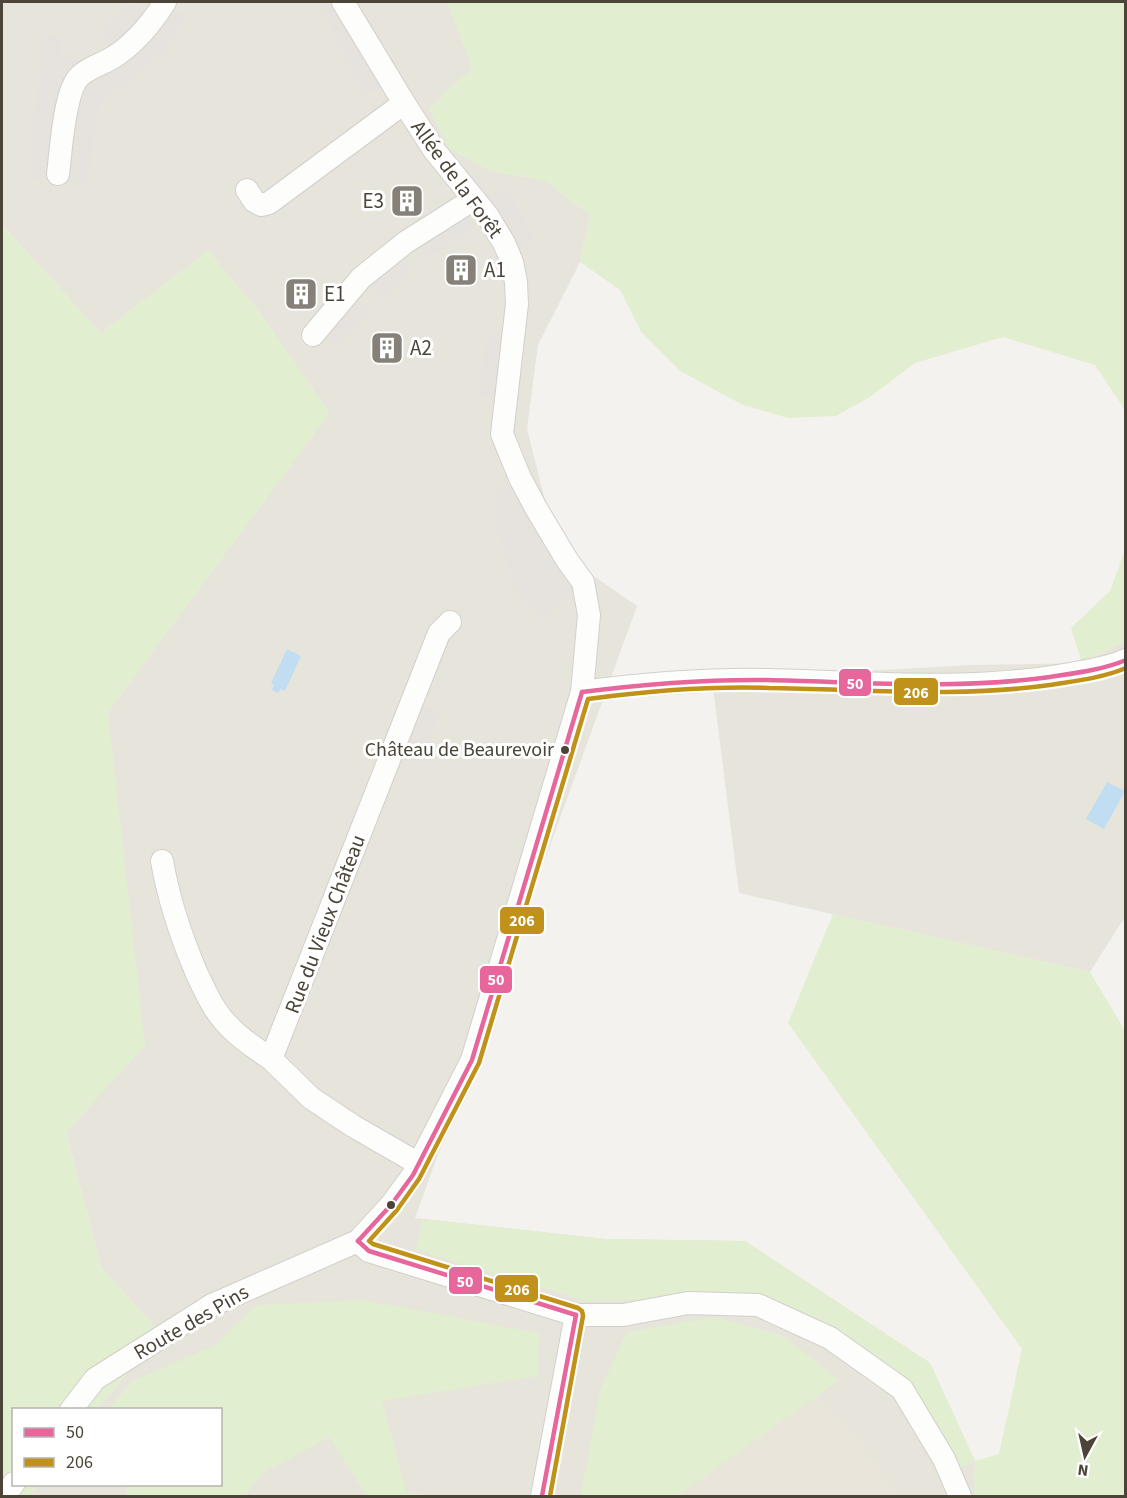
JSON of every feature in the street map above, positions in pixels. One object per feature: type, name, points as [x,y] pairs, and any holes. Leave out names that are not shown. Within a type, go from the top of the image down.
[{"type":"street","points":[[58,174],[68,100],[74,84],[80,76],[136,41],[154,20],[165,2]]},
{"type":"street","name":"Allée de la Forêt","points":[[343,2],[434,150],[487,215],[504,243],[512,262],[517,304],[502,434],[520,478],[536,508],[567,560],[584,582],[589,615],[582,692],[472,1060],[419,1164],[391,1205],[358,1241]]},
{"type":"street","points":[[247,190],[254,201],[261,205],[269,203],[404,103]]},
{"type":"street","points":[[314,335],[361,278],[406,242],[474,199]]},
{"type":"street","name":"Rue du Vieux Château","points":[[271,1059],[439,633],[450,622]]},
{"type":"street","points":[[582,692],[639,685],[766,680],[874,684],[1023,682],[1111,666],[1125,660]]},
{"type":"street","points":[[162,861],[168,894],[182,939],[206,994],[224,1021],[271,1059],[311,1098],[353,1126],[419,1164]]},
{"type":"street","points":[[358,1241],[369,1251],[576,1315],[623,1316],[688,1303],[758,1305],[831,1338],[902,1389],[944,1459],[960,1497]]},
{"type":"street","name":"Route des Pins","points":[[73,1408],[95,1379],[212,1305],[358,1241]]},
{"type":"street","points":[[542,1497],[576,1315]]},
{"type":"shaded area","points":[[2,2],[447,2],[473,68],[429,109],[488,170],[546,181],[590,215],[580,262],[538,345],[527,429],[547,508],[582,568],[637,606],[415,1218],[606,1239],[745,1241],[930,1363],[975,1461],[974,1496],[28,1496],[37,1486],[222,1486],[222,1408],[99,1408],[159,1332],[101,1267],[66,1132],[145,1045],[124,903],[108,712],[329,413],[260,313],[208,251],[101,333],[2,225]]},
{"type":"shaded area","points":[[129,2],[146,11],[172,8],[187,16],[165,52],[103,100],[96,113],[89,184],[29,179],[42,35],[61,36],[60,57],[86,60],[108,46],[99,31],[115,21]]},
{"type":"shaded area","points":[[319,2],[345,2],[387,84],[364,96]]},
{"type":"shaded area","points":[[471,174],[495,200],[508,189],[534,238],[520,248],[466,178]]},
{"type":"shaded area","points":[[465,214],[474,229],[425,259],[416,244]]},
{"type":"shaded area","points":[[401,259],[412,270],[381,298],[370,286]]},
{"type":"shaded area","points":[[357,300],[369,312],[336,346],[323,334]]},
{"type":"shaded area","points":[[487,335],[506,338],[497,398],[478,396]]},
{"type":"shaded area","points":[[520,478],[583,582],[543,618],[513,585],[498,531],[496,493]]},
{"type":"shaded area","points":[[1125,641],[1125,917],[1090,972],[739,893],[712,680],[971,665],[1082,663]]},
{"type":"shaded area","points":[[422,705],[440,711],[424,757],[406,750]]},
{"type":"shaded area","points":[[796,1374],[870,1454],[895,1496],[648,1496]]},
{"type":"green space","points":[[447,2],[1125,2],[1125,410],[1095,365],[1003,337],[915,363],[870,397],[836,416],[788,418],[743,405],[680,371],[641,332],[620,290],[580,262],[590,215],[546,181],[488,170],[449,149],[429,109],[472,68]]},
{"type":"green space","points":[[2,225],[101,333],[208,251],[260,313],[330,413],[108,712],[145,1045],[66,1133],[101,1267],[159,1332],[99,1408],[12,1408],[12,1486],[37,1486],[28,1496],[2,1496]]},
{"type":"green space","points":[[1125,550],[1125,641],[1082,663],[1071,628],[1110,591]]},
{"type":"green space","points":[[833,914],[1090,972],[1125,1031],[1125,1496],[974,1496],[975,1462],[960,1467],[909,1383],[746,1297],[585,1301],[416,1250],[422,1219],[606,1239],[745,1241],[930,1363],[975,1461],[999,1454],[1022,1349],[788,1023]]},
{"type":"green space","points":[[363,1300],[539,1333],[538,1376],[382,1401],[407,1493],[437,1496],[367,1496],[329,1437],[263,1473],[245,1496],[126,1496],[127,1488],[124,1486],[222,1486],[222,1408],[109,1408],[134,1380],[214,1346],[257,1305]]},
{"type":"green space","points":[[715,1317],[784,1336],[839,1380],[678,1496],[581,1496],[600,1390],[627,1332]]},
{"type":"water","points":[[287,649],[301,656],[285,691],[281,689],[278,693],[272,690],[274,685],[271,683]]},
{"type":"water","points":[[1107,782],[1125,791],[1104,829],[1086,819]]},
{"type":"transit line","name":"50","points":[[582,692],[652,684],[722,680],[909,684],[1015,681],[1098,669],[1126,660]]},
{"type":"transit line","name":"206","points":[[550,1496],[583,1316],[582,1311],[369,1241],[397,1210],[419,1179],[479,1063],[588,699],[701,688],[910,692],[1015,689],[1098,677],[1126,668]]},
{"type":"transit line","name":"50","points":[[358,1241],[391,1205],[413,1175],[472,1060],[582,692]]},
{"type":"transit line","name":"50","points":[[358,1241],[369,1251],[576,1315]]},
{"type":"transit line","name":"50","points":[[542,1496],[576,1315]]},
{"type":"place","name":"E3","points":[[407,201]]},
{"type":"place","name":"A1","points":[[461,270]]},
{"type":"place","name":"E1","points":[[301,294]]},
{"type":"place","name":"A2","points":[[387,348]]},
{"type":"place","name":"Château de Beaurevoir","points":[[565,750]]}]
